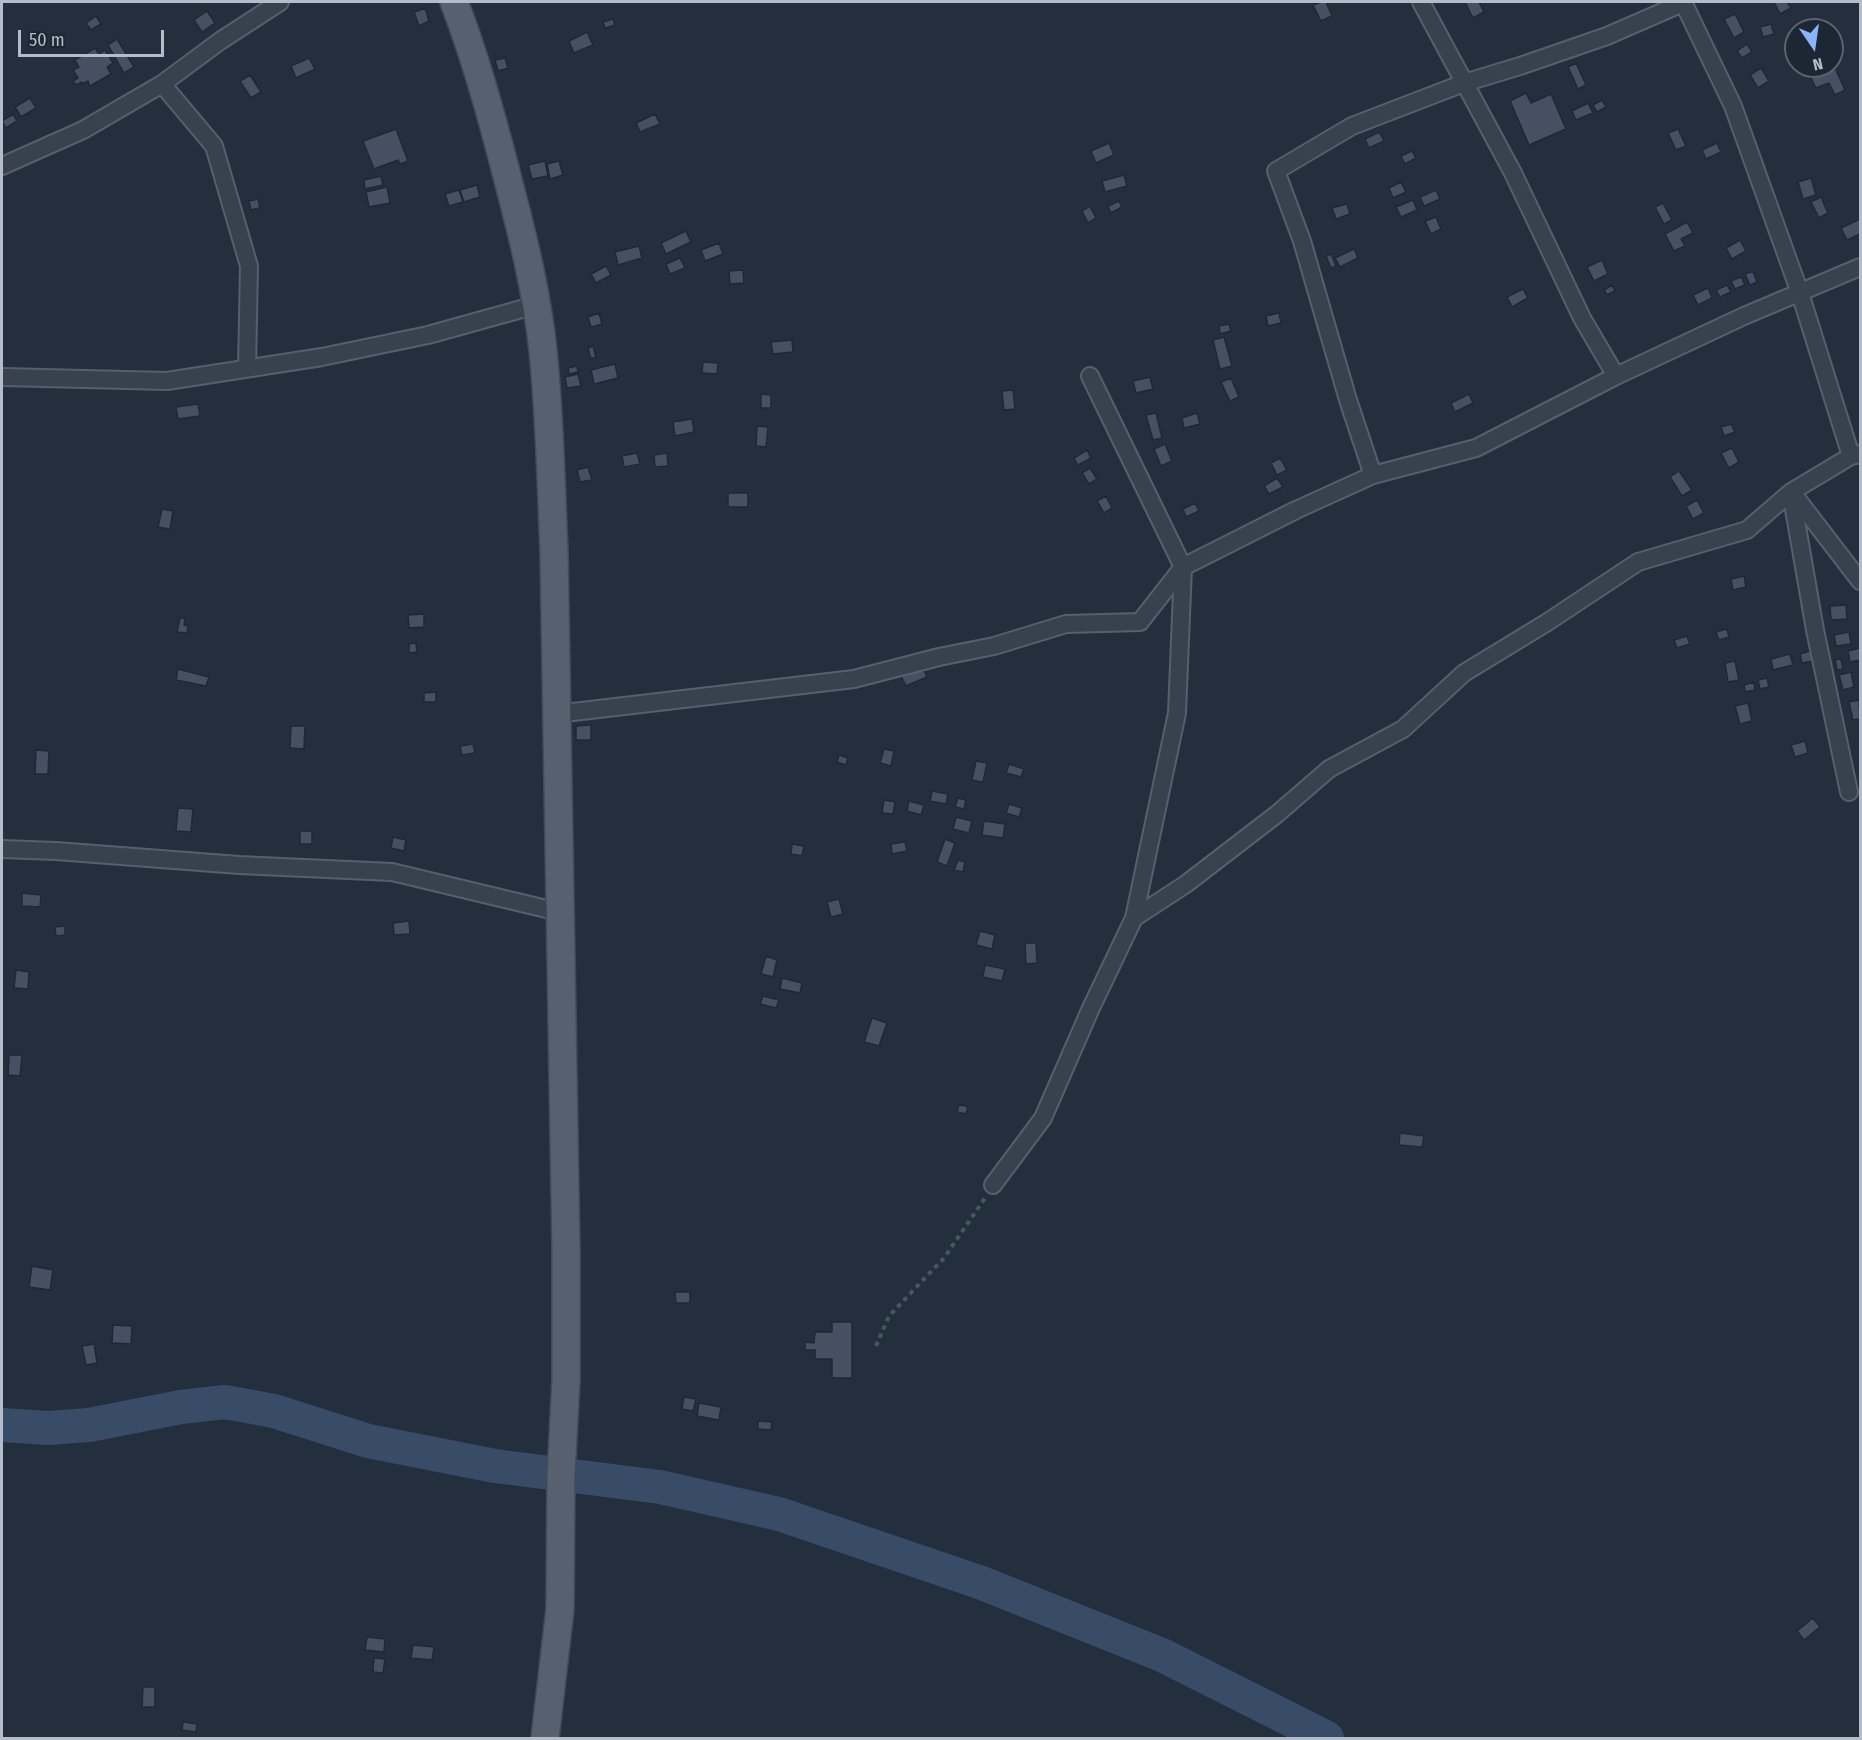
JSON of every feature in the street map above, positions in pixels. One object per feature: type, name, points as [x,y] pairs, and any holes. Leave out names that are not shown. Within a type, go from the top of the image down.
[{"type":"main road","points":[[454,2],[485,91],[521,229],[543,350],[550,439],[566,1251],[566,1380],[561,1475],[560,1609],[545,1738]]},
{"type":"street","points":[[2,166],[83,130],[162,84],[220,41],[280,2]]},
{"type":"street","points":[[1421,2],[1513,173],[1582,318],[1616,376]]},
{"type":"street","points":[[1134,918],[1185,884],[1277,814],[1329,769],[1403,729],[1464,673],[1546,623],[1638,562],[1747,530],[1791,492],[1856,455],[1733,106],[1684,2],[1607,36],[1464,83],[1352,126],[1276,171],[1302,241],[1348,400],[1373,475]]},
{"type":"street","points":[[162,84],[214,146],[249,266],[247,368]]},
{"type":"street","points":[[556,714],[854,679],[939,657],[994,646],[1066,624],[1140,622],[1183,567],[1296,510],[1373,475],[1476,448],[1616,376],[1744,316],[1860,267]]},
{"type":"street","points":[[2,377],[167,381],[322,357],[428,335],[536,305]]},
{"type":"street","points":[[993,1185],[1043,1118],[1091,1008],[1134,918],[1177,713],[1183,567],[1090,376]]},
{"type":"street","points":[[1791,492],[1860,581]]},
{"type":"street","points":[[1791,492],[1815,630],[1849,792]]},
{"type":"street","points":[[2,849],[56,850],[239,865],[392,872],[559,912]]},
{"type":"path","points":[[876,1346],[889,1316],[944,1258],[993,1185]]},
{"type":"building","points":[[1326,2],[1332,16],[1321,21],[1313,5]]},
{"type":"building","points":[[1465,2],[1479,2],[1484,12],[1473,18]]},
{"type":"building","points":[[1774,2],[1787,2],[1791,8],[1780,14]]},
{"type":"building","points":[[425,8],[429,21],[419,26],[414,12]]},
{"type":"building","points":[[207,11],[215,23],[202,32],[194,20]]},
{"type":"building","points":[[1735,14],[1744,32],[1734,38],[1724,19]]},
{"type":"building","points":[[96,16],[101,24],[91,30],[86,23]]},
{"type":"building","points":[[613,19],[615,25],[605,28],[603,22]]},
{"type":"building","points":[[1771,24],[1774,34],[1763,37],[1760,27]]},
{"type":"building","points":[[587,32],[593,45],[574,53],[569,41]]},
{"type":"building","points":[[117,39],[134,67],[124,73],[108,45]]},
{"type":"building","points":[[1747,44],[1752,52],[1742,58],[1737,51]]},
{"type":"building","points":[[95,48],[99,54],[105,50],[113,63],[107,67],[111,74],[90,86],[88,81],[76,85],[73,81],[78,78],[73,70],[79,67],[75,60]]},
{"type":"building","points":[[309,58],[315,69],[296,78],[291,66]]},
{"type":"building","points":[[505,58],[508,68],[498,71],[495,60]]},
{"type":"building","points":[[1576,63],[1586,85],[1578,89],[1568,67]]},
{"type":"building","points":[[1761,68],[1769,81],[1758,88],[1750,75]]},
{"type":"building","points":[[250,75],[261,92],[251,98],[240,81]]},
{"type":"building","points":[[1811,78],[1840,78],[1845,90],[1835,95],[1829,83],[1816,88]]},
{"type":"building","points":[[1526,93],[1531,103],[1551,94],[1566,129],[1529,145],[1510,101]]},
{"type":"building","points":[[30,98],[36,108],[21,117],[15,107]]},
{"type":"building","points":[[1602,100],[1606,107],[1597,112],[1593,105]]},
{"type":"building","points":[[1588,103],[1593,113],[1576,120],[1572,111]]},
{"type":"building","points":[[13,114],[17,121],[6,128],[2,121]]},
{"type":"building","points":[[655,114],[660,124],[640,132],[636,123]]},
{"type":"building","points":[[396,129],[408,161],[400,164],[398,160],[374,169],[363,141]]},
{"type":"building","points":[[1678,129],[1686,146],[1676,150],[1668,133]]},
{"type":"building","points":[[1379,132],[1384,141],[1369,148],[1365,139]]},
{"type":"building","points":[[1109,143],[1114,155],[1096,163],[1091,151]]},
{"type":"building","points":[[1717,143],[1721,152],[1706,159],[1702,150]]},
{"type":"building","points":[[1412,151],[1416,158],[1405,164],[1401,156]]},
{"type":"building","points":[[545,161],[548,176],[532,179],[528,165]]},
{"type":"building","points":[[559,161],[563,175],[550,179],[547,164]]},
{"type":"building","points":[[1124,175],[1127,186],[1105,192],[1102,181]]},
{"type":"building","points":[[381,176],[383,185],[365,189],[364,180]]},
{"type":"building","points":[[1811,178],[1816,195],[1803,199],[1798,182]]},
{"type":"building","points":[[1401,182],[1406,192],[1393,198],[1389,188]]},
{"type":"building","points":[[477,185],[480,197],[464,202],[460,190]]},
{"type":"building","points":[[387,187],[390,203],[369,207],[366,192]]},
{"type":"building","points":[[459,190],[463,202],[449,206],[445,194]]},
{"type":"building","points":[[1436,190],[1440,199],[1424,206],[1420,197]]},
{"type":"building","points":[[1821,197],[1828,213],[1819,218],[1811,202]]},
{"type":"building","points":[[258,199],[260,208],[251,210],[249,201]]},
{"type":"building","points":[[1413,200],[1417,210],[1401,217],[1396,207]]},
{"type":"building","points":[[1119,201],[1122,207],[1111,213],[1108,206]]},
{"type":"building","points":[[1663,203],[1672,220],[1664,224],[1655,207]]},
{"type":"building","points":[[1347,204],[1350,214],[1336,219],[1332,208]]},
{"type":"building","points":[[1090,206],[1096,218],[1088,223],[1082,211]]},
{"type":"building","points":[[1436,217],[1441,229],[1431,234],[1425,221]]},
{"type":"building","points":[[1860,219],[1860,234],[1847,240],[1841,228]]},
{"type":"building","points":[[1687,222],[1693,233],[1681,239],[1685,246],[1674,251],[1665,234]]},
{"type":"building","points":[[686,231],[691,242],[666,254],[661,243]]},
{"type":"building","points":[[1740,240],[1746,251],[1732,259],[1726,248]]},
{"type":"building","points":[[719,243],[723,254],[705,261],[701,250]]},
{"type":"building","points":[[639,246],[642,258],[618,265],[615,252]]},
{"type":"building","points":[[1354,249],[1358,258],[1340,267],[1335,258]]},
{"type":"building","points":[[1331,254],[1336,266],[1331,268],[1326,256]]},
{"type":"building","points":[[680,258],[685,268],[670,274],[666,264]]},
{"type":"building","points":[[1602,260],[1608,274],[1594,281],[1587,267]]},
{"type":"building","points":[[606,266],[611,275],[596,283],[591,274]]},
{"type":"building","points":[[743,270],[744,283],[730,284],[729,271]]},
{"type":"building","points":[[1753,271],[1757,282],[1750,285],[1745,274]]},
{"type":"building","points":[[1741,277],[1745,285],[1735,289],[1731,281]]},
{"type":"building","points":[[1612,285],[1615,291],[1607,295],[1604,290]]},
{"type":"building","points":[[1727,285],[1731,292],[1720,297],[1716,290]]},
{"type":"building","points":[[1708,288],[1712,298],[1698,305],[1693,295]]},
{"type":"building","points":[[1523,289],[1528,298],[1512,307],[1507,297]]},
{"type":"building","points":[[599,313],[602,324],[591,327],[588,317]]},
{"type":"building","points":[[1279,313],[1281,323],[1268,326],[1266,316]]},
{"type":"building","points":[[1229,324],[1231,331],[1220,334],[1219,326]]},
{"type":"building","points":[[1224,337],[1232,366],[1220,369],[1213,340]]},
{"type":"building","points":[[792,340],[793,352],[773,354],[771,342]]},
{"type":"building","points":[[593,346],[596,357],[591,359],[588,348]]},
{"type":"building","points":[[703,362],[718,363],[717,374],[702,373]]},
{"type":"building","points":[[615,364],[618,378],[594,384],[591,370]]},
{"type":"building","points":[[577,366],[578,372],[569,374],[568,368]]},
{"type":"building","points":[[578,374],[581,386],[567,388],[565,377]]},
{"type":"building","points":[[1150,377],[1153,389],[1136,393],[1133,381]]},
{"type":"building","points":[[1231,378],[1239,397],[1230,401],[1221,382]]},
{"type":"building","points":[[1013,390],[1015,409],[1004,410],[1002,391]]},
{"type":"building","points":[[761,394],[771,395],[771,408],[761,408]]},
{"type":"building","points":[[1469,394],[1473,403],[1455,412],[1451,403]]},
{"type":"building","points":[[198,404],[200,416],[178,419],[176,407]]},
{"type":"building","points":[[1156,413],[1162,438],[1153,440],[1146,415]]},
{"type":"building","points":[[1197,413],[1200,424],[1184,428],[1182,418]]},
{"type":"building","points":[[692,419],[694,432],[675,436],[673,422]]},
{"type":"building","points":[[1731,424],[1735,432],[1724,436],[1721,427]]},
{"type":"building","points":[[757,426],[768,427],[766,447],[756,446]]},
{"type":"building","points":[[1165,444],[1172,461],[1161,466],[1154,449]]},
{"type":"building","points":[[1732,448],[1739,462],[1729,468],[1721,453]]},
{"type":"building","points":[[1087,450],[1091,458],[1078,465],[1074,458]]},
{"type":"building","points":[[637,453],[640,464],[624,467],[622,456]]},
{"type":"building","points":[[667,453],[668,466],[655,467],[654,455]]},
{"type":"building","points":[[1280,458],[1287,470],[1277,475],[1271,463]]},
{"type":"building","points":[[588,467],[592,480],[580,482],[577,470]]},
{"type":"building","points":[[1090,468],[1097,479],[1089,484],[1082,473]]},
{"type":"building","points":[[1679,471],[1692,490],[1682,496],[1670,477]]},
{"type":"building","points":[[1277,478],[1283,487],[1269,494],[1264,486]]},
{"type":"building","points":[[728,493],[748,493],[748,507],[728,507]]},
{"type":"building","points":[[1106,496],[1112,508],[1104,513],[1097,501]]},
{"type":"building","points":[[1697,500],[1704,513],[1693,519],[1686,506]]},
{"type":"building","points":[[1195,503],[1199,511],[1186,517],[1183,509]]},
{"type":"building","points":[[162,509],[173,511],[170,529],[158,527]]},
{"type":"building","points":[[1744,576],[1746,587],[1733,590],[1731,579]]},
{"type":"building","points":[[1846,605],[1847,619],[1831,620],[1830,606]]},
{"type":"building","points":[[424,614],[424,627],[409,628],[408,615]]},
{"type":"building","points":[[180,618],[185,618],[184,625],[188,626],[187,633],[177,632]]},
{"type":"building","points":[[1727,629],[1729,637],[1719,640],[1716,632]]},
{"type":"building","points":[[1849,632],[1851,644],[1836,646],[1834,635]]},
{"type":"building","points":[[1687,636],[1690,644],[1677,648],[1674,640]]},
{"type":"building","points":[[416,643],[417,652],[409,653],[409,644]]},
{"type":"building","points":[[1860,648],[1860,660],[1850,662],[1848,651]]},
{"type":"building","points":[[1810,651],[1813,661],[1802,663],[1800,654]]},
{"type":"building","points":[[1790,654],[1793,665],[1773,670],[1771,659]]},
{"type":"building","points":[[1841,659],[1843,669],[1837,670],[1835,660]]},
{"type":"building","points":[[1735,661],[1739,680],[1728,682],[1725,663]]},
{"type":"building","points":[[922,666],[927,677],[906,686],[901,676]]},
{"type":"building","points":[[178,669],[209,677],[206,686],[176,680]]},
{"type":"building","points":[[1851,672],[1854,687],[1843,690],[1839,675]]},
{"type":"building","points":[[1767,678],[1769,687],[1760,689],[1758,680]]},
{"type":"building","points":[[1754,682],[1755,690],[1745,692],[1744,685]]},
{"type":"building","points":[[436,692],[436,702],[424,702],[424,693]]},
{"type":"building","points":[[1859,700],[1860,719],[1853,720],[1849,702]]},
{"type":"building","points":[[1748,703],[1752,721],[1740,724],[1735,706]]},
{"type":"building","points":[[591,725],[591,740],[576,740],[576,726]]},
{"type":"building","points":[[291,726],[305,726],[304,749],[290,748]]},
{"type":"building","points":[[1805,741],[1808,753],[1795,757],[1791,745]]},
{"type":"building","points":[[473,744],[475,753],[462,755],[460,746]]},
{"type":"building","points":[[884,749],[894,751],[891,766],[880,763]]},
{"type":"building","points":[[36,750],[49,751],[48,774],[35,774]]},
{"type":"building","points":[[839,755],[848,758],[846,765],[837,762]]},
{"type":"building","points":[[976,761],[987,763],[983,782],[972,780]]},
{"type":"building","points":[[1009,764],[1024,769],[1021,777],[1006,773]]},
{"type":"building","points":[[932,791],[948,794],[946,804],[930,801]]},
{"type":"building","points":[[958,798],[966,800],[964,809],[955,807]]},
{"type":"building","points":[[884,800],[895,802],[893,814],[882,813]]},
{"type":"building","points":[[909,801],[924,805],[921,815],[907,811]]},
{"type":"building","points":[[1009,804],[1022,808],[1019,817],[1006,813]]},
{"type":"building","points":[[178,808],[193,809],[191,832],[176,831]]},
{"type":"building","points":[[956,817],[972,821],[969,833],[953,829]]},
{"type":"building","points":[[984,821],[1005,824],[1003,838],[982,835]]},
{"type":"building","points":[[300,831],[312,831],[312,844],[300,844]]},
{"type":"building","points":[[393,837],[406,840],[404,851],[391,848]]},
{"type":"building","points":[[945,839],[955,843],[947,866],[937,862]]},
{"type":"building","points":[[905,842],[907,851],[892,854],[891,844]]},
{"type":"building","points":[[792,844],[804,846],[802,856],[791,854]]},
{"type":"building","points":[[958,860],[965,862],[963,872],[954,870]]},
{"type":"building","points":[[22,893],[41,895],[40,907],[22,906]]},
{"type":"building","points":[[839,899],[843,914],[831,917],[827,902]]},
{"type":"building","points":[[409,921],[410,934],[394,935],[393,923]]},
{"type":"building","points":[[65,926],[65,935],[56,936],[55,927]]},
{"type":"building","points":[[980,931],[995,935],[992,949],[976,945]]},
{"type":"building","points":[[1025,943],[1036,943],[1037,963],[1026,964]]},
{"type":"building","points":[[766,956],[777,960],[773,977],[761,974]]},
{"type":"building","points":[[985,965],[1005,969],[1002,981],[983,977]]},
{"type":"building","points":[[16,970],[29,972],[28,989],[14,988]]},
{"type":"building","points":[[782,978],[802,983],[800,993],[780,989]]},
{"type":"building","points":[[763,996],[779,1000],[776,1008],[760,1004]]},
{"type":"building","points":[[872,1018],[887,1023],[879,1046],[864,1042]]},
{"type":"building","points":[[9,1055],[22,1055],[20,1076],[8,1075]]},
{"type":"building","points":[[959,1104],[968,1107],[966,1114],[957,1112]]},
{"type":"building","points":[[1400,1133],[1424,1136],[1422,1147],[1399,1145]]},
{"type":"building","points":[[32,1266],[53,1270],[50,1290],[29,1287]]},
{"type":"building","points":[[675,1292],[690,1292],[690,1303],[676,1303]]},
{"type":"building","points":[[832,1322],[852,1322],[852,1378],[832,1378],[832,1359],[815,1359],[815,1350],[805,1350],[805,1342],[814,1343],[815,1332],[832,1332]]},
{"type":"building","points":[[113,1325],[132,1326],[131,1344],[112,1343]]},
{"type":"building","points":[[94,1344],[97,1363],[86,1365],[82,1346]]},
{"type":"building","points":[[684,1397],[696,1399],[693,1411],[682,1409]]},
{"type":"building","points":[[699,1403],[721,1407],[719,1420],[697,1416]]},
{"type":"building","points":[[758,1421],[772,1422],[771,1430],[758,1429]]},
{"type":"building","points":[[1813,1618],[1820,1627],[1804,1640],[1797,1631]]},
{"type":"building","points":[[367,1637],[385,1639],[384,1652],[365,1650]]},
{"type":"building","points":[[413,1645],[434,1647],[432,1660],[411,1658]]},
{"type":"building","points":[[374,1658],[385,1659],[383,1673],[373,1672]]},
{"type":"building","points":[[143,1687],[155,1687],[155,1707],[142,1707]]},
{"type":"building","points":[[183,1722],[197,1724],[196,1732],[182,1730]]},
{"type":"waterway","points":[[2,1425],[48,1428],[89,1425],[181,1407],[225,1402],[274,1411],[368,1441],[495,1466],[660,1487],[779,1514],[982,1583],[1162,1655],[1327,1738]]}]
